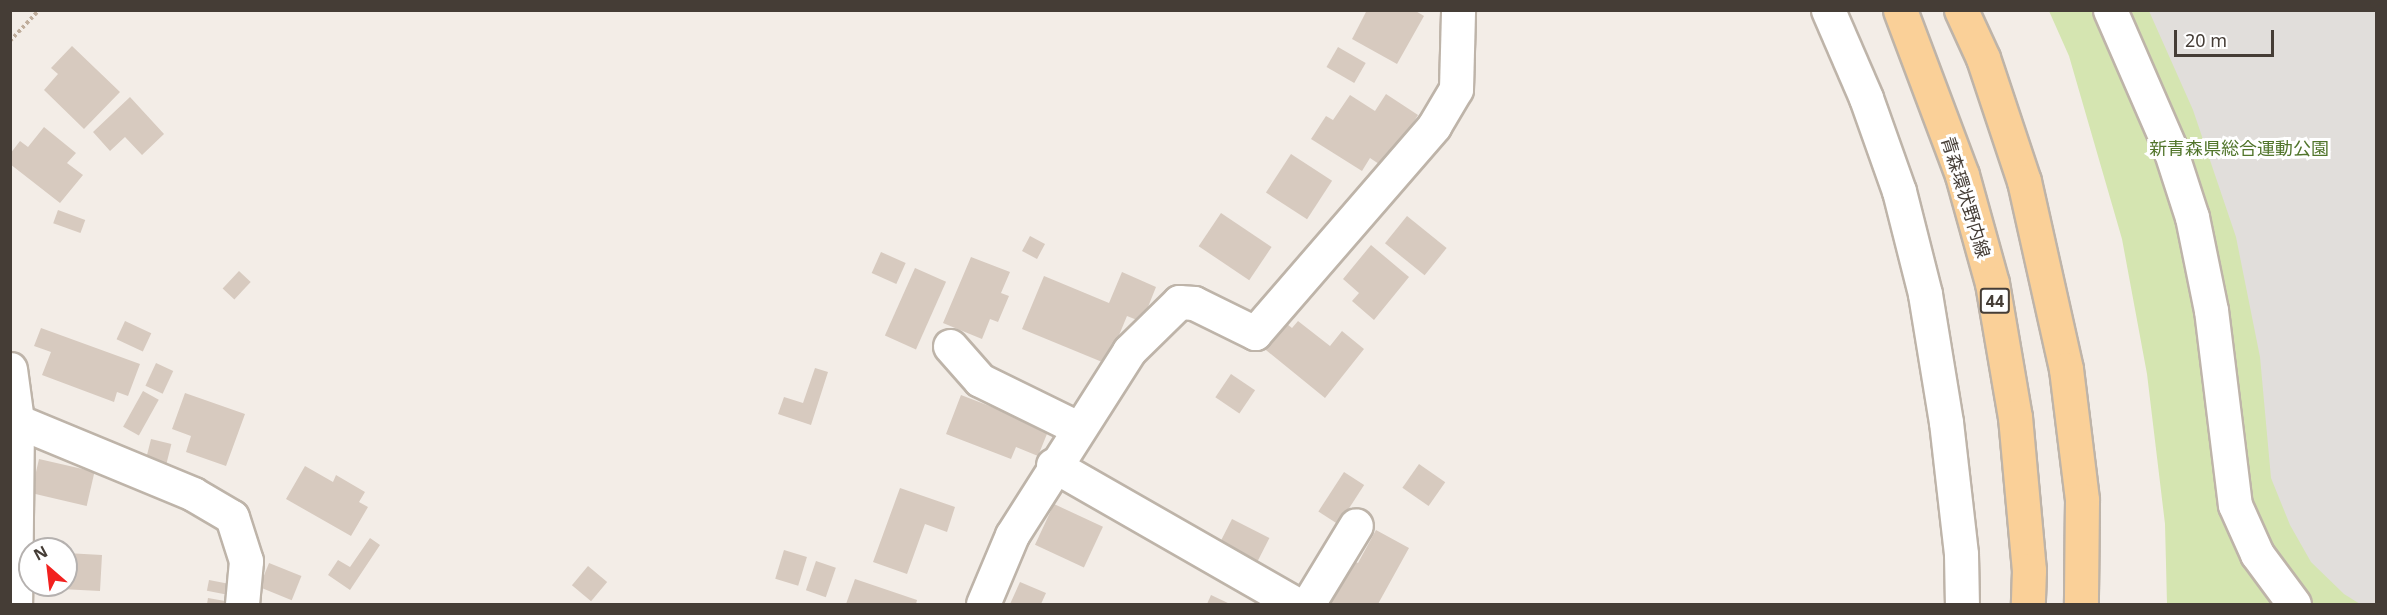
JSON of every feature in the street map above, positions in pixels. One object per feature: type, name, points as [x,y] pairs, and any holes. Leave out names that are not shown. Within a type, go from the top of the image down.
[{"type":"main road","name":"青森環状野内線","points":[[1900,10],[1962,175],[1992,283],[2015,417],[2029,570],[2028,604]]},
{"type":"main road","points":[[1961,10],[1983,58],[2024,181],[2066,369],[2082,500],[2081,604]]},
{"type":"street","points":[[983,604],[1012,535],[1053,465],[1129,351],[1179,302],[1194,303],[1255,333],[1302,284],[1434,126],[1456,89],[1458,10]]},
{"type":"street","points":[[1828,10],[1866,98],[1899,191],[1925,294],[1947,433],[1961,554],[1962,604]]},
{"type":"street","points":[[2110,10],[2169,146],[2192,217],[2211,310],[2235,506],[2257,554],[2294,604]]},
{"type":"street","points":[[950,346],[980,381],[1078,428]]},
{"type":"street","points":[[10,369],[17,421],[15,604]]},
{"type":"street","points":[[17,421],[193,494],[232,517],[246,561],[242,604]]},
{"type":"street","points":[[1053,465],[1296,604]]},
{"type":"street","points":[[1308,604],[1356,525]]},
{"type":"path","points":[[10,41],[39,10]]},
{"type":"green space","name":"新青森県総合運動公園","points":[[2049,11],[2376,11],[2376,604],[2167,604],[2165,524],[2147,374],[2122,239],[2069,56]]},
{"type":"shaded area","points":[[2149,11],[2376,11],[2376,604],[2360,604],[2344,594],[2311,562],[2290,525],[2271,478],[2260,357],[2236,237],[2193,110]]},
{"type":"building","points":[[1367,10],[1414,10],[1424,16],[1397,64],[1352,39]]},
{"type":"building","points":[[72,46],[120,92],[84,129],[44,90],[58,74],[51,68]]},
{"type":"building","points":[[1338,47],[1366,63],[1354,83],[1326,67]]},
{"type":"building","points":[[1386,94],[1418,115],[1385,168],[1370,158],[1362,171],[1311,139],[1326,116],[1333,120],[1350,95],[1375,111]]},
{"type":"building","points":[[130,97],[164,134],[142,155],[125,137],[110,151],[93,132]]},
{"type":"building","points":[[44,127],[76,153],[67,163],[83,175],[60,203],[10,164],[10,154],[20,141],[28,147]]},
{"type":"building","points":[[1291,154],[1332,181],[1307,219],[1266,193]]},
{"type":"building","points":[[58,210],[85,220],[80,233],[53,223]]},
{"type":"building","points":[[1221,213],[1272,247],[1249,280],[1199,246]]},
{"type":"building","points":[[1407,216],[1447,248],[1425,275],[1385,243]]},
{"type":"building","points":[[1030,236],[1045,244],[1037,259],[1022,251]]},
{"type":"building","points":[[1371,245],[1409,277],[1374,320],[1352,301],[1359,293],[1343,279]]},
{"type":"building","points":[[881,252],[906,263],[896,284],[872,273]]},
{"type":"building","points":[[971,257],[1010,272],[1001,293],[1009,296],[998,322],[990,319],[982,339],[943,323]]},
{"type":"building","points":[[915,268],[946,282],[916,349],[885,336]]},
{"type":"building","points":[[239,271],[251,282],[234,299],[223,289]]},
{"type":"building","points":[[1122,272],[1156,287],[1142,322],[1127,316],[1107,364],[1022,329],[1044,276],[1109,303]]},
{"type":"building","points":[[1282,320],[1292,328],[1298,321],[1330,346],[1342,331],[1364,349],[1325,398],[1261,346]]},
{"type":"building","points":[[125,321],[151,333],[143,351],[117,339]]},
{"type":"building","points":[[41,328],[140,364],[128,396],[117,392],[114,402],[42,375],[51,352],[34,346]]},
{"type":"building","points":[[156,363],[173,371],[163,394],[145,386]]},
{"type":"building","points":[[815,368],[828,372],[811,425],[778,414],[784,397],[803,403]]},
{"type":"building","points":[[1231,374],[1255,390],[1239,413],[1215,397]]},
{"type":"building","points":[[143,391],[159,400],[139,436],[123,427]]},
{"type":"building","points":[[185,393],[245,414],[226,466],[186,452],[191,436],[172,429]]},
{"type":"building","points":[[961,395],[1049,429],[1038,456],[1016,447],[1011,459],[946,434]]},
{"type":"building","points":[[151,439],[171,444],[166,464],[146,459]]},
{"type":"building","points":[[39,459],[95,472],[87,506],[31,493]]},
{"type":"building","points":[[1419,464],[1445,482],[1429,506],[1402,488]]},
{"type":"building","points":[[305,466],[333,482],[336,475],[365,492],[359,502],[368,507],[351,536],[286,499]]},
{"type":"building","points":[[1344,472],[1364,485],[1339,524],[1318,511]]},
{"type":"building","points":[[900,488],[955,507],[947,532],[925,524],[907,574],[873,562]]},
{"type":"building","points":[[1054,504],[1103,527],[1084,568],[1035,545]]},
{"type":"building","points":[[1232,519],[1269,538],[1256,565],[1218,546]]},
{"type":"building","points":[[1376,530],[1409,548],[1378,604],[1324,604],[1349,559],[1358,563]]},
{"type":"building","points":[[370,538],[380,545],[350,590],[328,575],[338,560],[350,567]]},
{"type":"building","points":[[784,550],[807,557],[798,586],[775,579]]},
{"type":"building","points":[[78,554],[102,555],[100,591],[78,590]]},
{"type":"building","points":[[816,561],[836,568],[826,597],[806,590]]},
{"type":"building","points":[[269,563],[301,576],[292,600],[259,587]]},
{"type":"building","points":[[588,566],[607,582],[591,601],[572,585]]},
{"type":"building","points":[[855,579],[917,600],[916,604],[846,604]]},
{"type":"building","points":[[209,580],[230,584],[228,595],[207,591]]},
{"type":"building","points":[[1020,582],[1046,593],[1041,604],[1010,604]]},
{"type":"building","points":[[1211,595],[1230,604],[1207,604]]},
{"type":"building","points":[[208,598],[225,601],[225,604],[207,604]]}]
